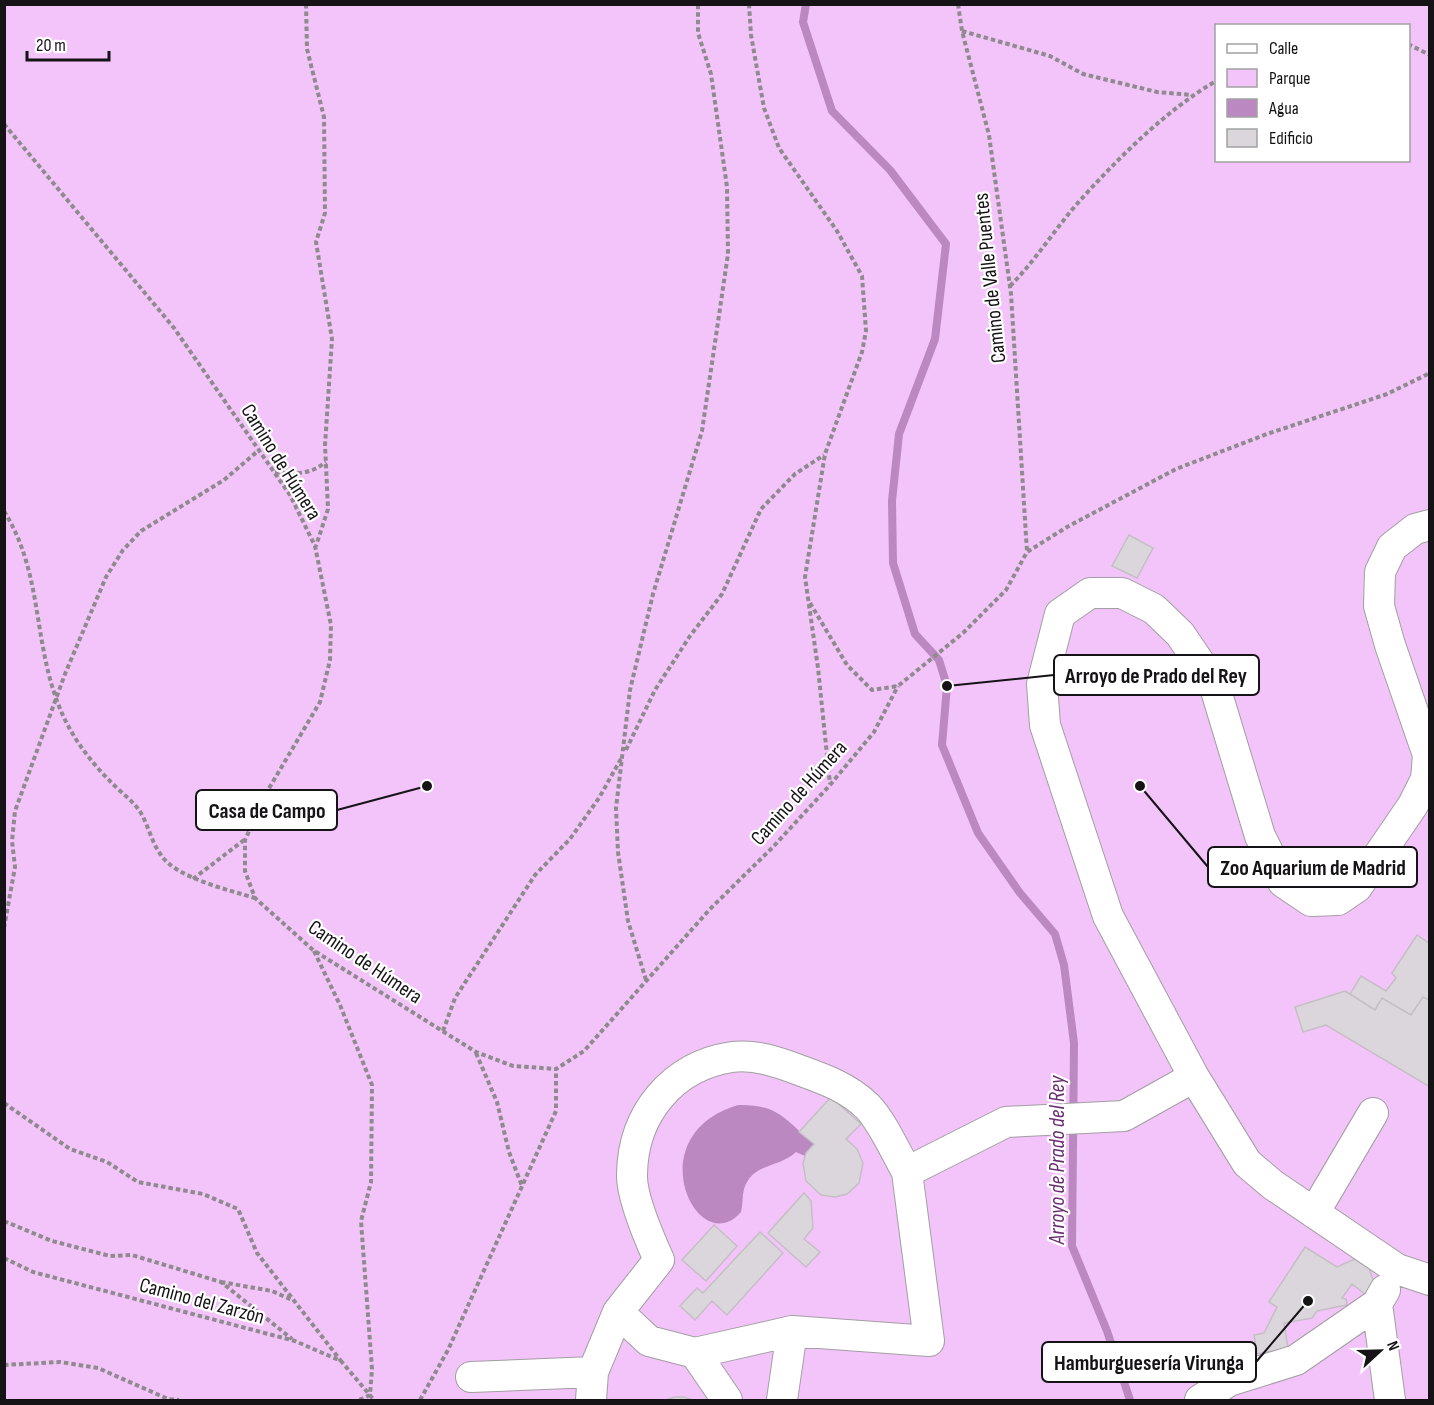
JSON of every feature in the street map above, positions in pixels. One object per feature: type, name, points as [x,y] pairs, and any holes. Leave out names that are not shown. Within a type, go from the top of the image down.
[{"type":"street","points":[[1430,525],[1415,530],[1392,547],[1380,572],[1379,606],[1428,755],[1428,778],[1413,805],[1357,887],[1338,900],[1311,901],[1283,882],[1260,836],[1214,684],[1180,634],[1154,609],[1122,593],[1090,593],[1060,614],[1042,684],[1045,725],[1108,916],[1194,1077],[1247,1163],[1314,1213],[1397,1269],[1430,1280]]},
{"type":"street","points":[[471,1377],[592,1386],[618,1312],[660,1260],[637,1202],[632,1175],[636,1138],[650,1107],[671,1083],[701,1065],[734,1057],[770,1059],[839,1085],[868,1107],[908,1172],[929,1341],[792,1331],[695,1353],[649,1341],[618,1312]]},
{"type":"street","points":[[908,1172],[1006,1122],[1124,1116],[1194,1077]]},
{"type":"street","points":[[1314,1213],[1373,1113]]},
{"type":"street","points":[[1200,1401],[1229,1381],[1296,1360],[1377,1304],[1397,1269]]},
{"type":"street","points":[[1377,1304],[1390,1401]]},
{"type":"street","points":[[782,1401],[792,1331]]},
{"type":"street","points":[[695,1353],[727,1401]]},
{"type":"path","points":[[306,4],[307,49],[324,117],[326,213],[316,242],[332,339],[326,462],[328,509],[315,546]]},
{"type":"path","points":[[647,981],[628,921],[618,852],[616,808],[630,690],[653,594],[702,431],[728,254],[727,187],[711,74],[698,33],[698,4]]},
{"type":"path","points":[[749,4],[751,35],[764,108],[779,148],[837,231],[861,276],[866,331],[862,352],[825,454],[807,553],[805,578],[830,785]]},
{"type":"path","name":"Camino de Valle Puentes","points":[[958,4],[962,31],[989,135],[1010,286],[1027,552]]},
{"type":"path","points":[[962,31],[1050,56],[1083,74],[1157,92],[1192,95]]},
{"type":"path","points":[[1410,45],[1430,55]]},
{"type":"path","points":[[1010,286],[1035,260],[1075,206],[1114,165],[1192,95],[1215,82]]},
{"type":"path","name":"Camino de Húmera","points":[[4,124],[174,328],[290,495],[315,546],[331,625],[330,660],[320,702],[268,789],[245,840],[245,872],[255,898],[313,950],[476,1052],[513,1066],[556,1069],[584,1051],[710,909],[773,847],[830,785],[874,732],[898,686]]},
{"type":"path","points":[[809,601],[847,665],[872,690],[898,686],[963,633],[1006,590],[1027,552],[1067,527],[1176,469],[1267,434],[1387,394],[1430,373]]},
{"type":"path","points":[[4,928],[15,867],[12,841],[15,811],[102,586],[123,550],[141,531],[224,480],[259,450]]},
{"type":"path","points":[[443,1031],[455,998],[535,875],[599,798],[624,754],[655,690],[690,636],[722,594],[761,509],[795,474],[825,454]]},
{"type":"path","points":[[274,472],[301,474],[315,471],[326,462]]},
{"type":"path","points":[[4,511],[18,533],[30,568],[43,653],[57,698],[81,747],[109,781],[139,810],[161,857],[193,879],[255,898]]},
{"type":"path","points":[[193,879],[245,840]]},
{"type":"path","points":[[313,950],[340,1005],[372,1085],[371,1182],[361,1221],[372,1369],[370,1395],[359,1401]]},
{"type":"path","points":[[476,1052],[497,1102],[509,1152],[522,1186]]},
{"type":"path","points":[[420,1401],[448,1350],[556,1111],[556,1069]]},
{"type":"path","points":[[4,1103],[70,1149],[107,1162],[138,1182],[202,1194],[238,1209],[257,1253],[341,1361]]},
{"type":"path","points":[[4,1221],[52,1241],[110,1256],[132,1255],[221,1281],[272,1291],[294,1301]]},
{"type":"path","name":"Camino del Zarzón","points":[[4,1258],[33,1272],[295,1341],[341,1361],[374,1401]]},
{"type":"path","points":[[221,1281],[295,1341]]},
{"type":"path","points":[[4,1365],[60,1362],[98,1368],[169,1400],[179,1401]]},
{"type":"green space","points":[[5,5],[1429,5],[1429,1400],[5,1400]]},
{"type":"water","points":[[738,1105],[752,1105],[773,1111],[814,1144],[805,1156],[796,1152],[753,1174],[744,1189],[741,1212],[724,1223],[708,1221],[694,1208],[685,1188],[683,1165],[689,1141],[707,1120]]},
{"type":"building","points":[[1129,535],[1153,548],[1137,578],[1112,566]]},
{"type":"building","points":[[1417,935],[1430,944],[1430,1000],[1423,997],[1411,1015],[1382,998],[1375,1010],[1350,994],[1361,976],[1386,991],[1396,978],[1392,973]]},
{"type":"building","points":[[1345,991],[1375,1010],[1382,998],[1411,1015],[1423,997],[1430,1000],[1430,1087],[1326,1025],[1303,1032],[1295,1007]]},
{"type":"building","points":[[831,1097],[861,1124],[846,1139],[857,1149],[863,1163],[859,1183],[847,1194],[835,1197],[821,1195],[806,1181],[803,1163],[806,1153],[814,1144],[799,1132]]},
{"type":"building","points":[[804,1193],[811,1201],[813,1228],[804,1239],[820,1252],[806,1267],[768,1233]]},
{"type":"building","points":[[714,1225],[737,1246],[706,1281],[682,1260]]},
{"type":"building","points":[[760,1232],[783,1253],[727,1315],[712,1301],[695,1320],[680,1306],[697,1288],[703,1293]]},
{"type":"building","points":[[1305,1247],[1337,1267],[1355,1259],[1369,1268],[1374,1283],[1365,1294],[1352,1284],[1342,1298],[1346,1299],[1347,1305],[1317,1311],[1312,1318],[1284,1323],[1288,1348],[1257,1354],[1254,1335],[1264,1333],[1277,1307],[1269,1302]]},
{"type":"building","points":[[684,1397],[692,1400],[665,1400]]},
{"type":"waterway","name":"Arroyo de Prado del Rey","points":[[806,4],[803,22],[832,111],[890,170],[946,244],[935,339],[899,434],[892,501],[893,563],[915,634],[939,660],[947,686],[942,745],[978,833],[1020,893],[1055,934],[1064,965],[1074,1043],[1072,1246],[1107,1331],[1130,1400]]},
{"type":"place","name":"Arroyo de Prado del Rey","points":[[947,686]]},
{"type":"place","name":"Casa de Campo","points":[[427,786]]},
{"type":"place","name":"Zoo Aquarium de Madrid","points":[[1140,786]]},
{"type":"place","name":"Hamburguesería Virunga","points":[[1308,1301]]}]
